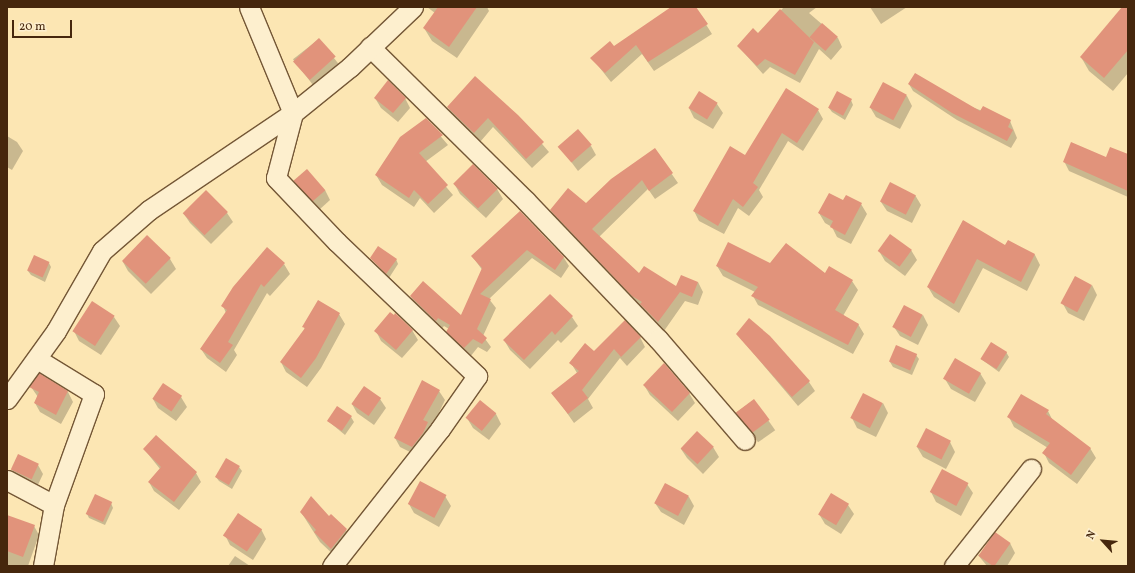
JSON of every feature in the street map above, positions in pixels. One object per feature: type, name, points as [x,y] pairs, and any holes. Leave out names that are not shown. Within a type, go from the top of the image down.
[{"type":"street","points":[[249,7],[293,113],[276,178],[337,242],[477,376],[440,429],[369,516],[355,540],[332,566]]},
{"type":"street","points":[[7,399],[56,332],[102,251],[150,210],[293,113],[370,47],[413,7]]},
{"type":"street","points":[[370,47],[526,201],[652,333],[746,440]]},
{"type":"street","points":[[37,359],[94,394],[54,505],[43,566]]},
{"type":"street","points":[[954,566],[1031,469]]},
{"type":"street","points":[[7,480],[54,505]]},
{"type":"building","points":[[438,7],[477,7],[449,47],[423,28]]},
{"type":"building","points":[[671,7],[696,7],[708,24],[648,62],[636,45],[605,73],[590,58],[610,41],[614,46]]},
{"type":"building","points":[[1122,7],[1128,7],[1128,50],[1104,78],[1080,57]]},
{"type":"building","points":[[780,9],[814,42],[795,75],[765,59],[757,66],[737,46],[753,28],[758,33]]},
{"type":"building","points":[[822,23],[838,37],[825,51],[810,37]]},
{"type":"building","points":[[319,38],[336,57],[310,80],[293,61]]},
{"type":"building","points":[[915,73],[980,111],[983,106],[1011,120],[1008,127],[1013,130],[1007,141],[952,113],[908,84]]},
{"type":"building","points":[[475,76],[518,115],[544,142],[526,159],[488,118],[474,133],[447,107]]},
{"type":"building","points":[[388,80],[406,98],[393,113],[374,98]]},
{"type":"building","points":[[883,82],[907,95],[893,120],[869,108]]},
{"type":"building","points":[[786,88],[819,109],[797,143],[782,133],[753,183],[758,187],[743,207],[733,199],[718,226],[693,211],[730,146],[745,155]]},
{"type":"building","points":[[699,91],[718,103],[707,120],[688,108]]},
{"type":"building","points":[[837,91],[852,99],[843,116],[828,108]]},
{"type":"building","points":[[426,118],[443,135],[419,153],[448,185],[428,204],[414,190],[409,198],[375,175],[400,137]]},
{"type":"building","points":[[578,129],[592,145],[571,163],[558,147]]},
{"type":"building","points":[[1071,142],[1106,157],[1110,147],[1128,154],[1128,191],[1063,162]]},
{"type":"building","points":[[655,148],[673,173],[649,191],[642,180],[592,229],[639,273],[644,266],[676,286],[681,275],[698,282],[692,297],[680,292],[658,322],[640,304],[642,302],[632,296],[550,210],[568,188],[586,203],[611,179]]},
{"type":"building","points":[[473,164],[498,189],[478,209],[453,184]]},
{"type":"building","points":[[307,169],[325,190],[312,202],[293,181]]},
{"type":"building","points":[[890,182],[916,195],[906,215],[880,202]]},
{"type":"building","points":[[206,190],[228,212],[205,235],[183,213]]},
{"type":"building","points":[[829,193],[843,200],[846,195],[862,203],[845,235],[830,227],[833,221],[818,213]]},
{"type":"building","points":[[520,211],[564,257],[555,270],[527,250],[480,294],[491,299],[477,329],[487,338],[482,344],[473,339],[464,348],[446,332],[450,325],[438,318],[436,321],[410,296],[423,281],[461,315],[482,268],[471,256]]},
{"type":"building","points":[[963,220],[1005,245],[1008,240],[1035,254],[1021,282],[977,259],[954,304],[927,287]]},
{"type":"building","points":[[890,234],[912,250],[899,267],[878,251]]},
{"type":"building","points":[[147,235],[171,258],[146,284],[122,261]]},
{"type":"building","points":[[728,242],[770,263],[786,243],[825,273],[829,266],[853,280],[835,310],[859,324],[848,345],[751,296],[758,287],[716,266]]},
{"type":"building","points":[[378,246],[397,259],[386,274],[370,258]]},
{"type":"building","points":[[267,247],[285,263],[264,287],[261,284],[228,342],[233,345],[220,363],[200,349],[227,310],[221,306],[233,287]]},
{"type":"building","points":[[34,255],[50,262],[43,277],[27,271]]},
{"type":"building","points":[[1075,276],[1092,285],[1077,312],[1060,303]]},
{"type":"building","points":[[550,294],[573,316],[555,335],[552,331],[524,360],[503,340]]},
{"type":"building","points":[[318,300],[340,313],[316,358],[301,378],[280,362],[305,328],[302,327]]},
{"type":"building","points":[[92,301],[115,316],[95,346],[72,331]]},
{"type":"building","points":[[904,305],[923,315],[911,337],[892,327]]},
{"type":"building","points":[[390,312],[394,315],[395,313],[413,330],[396,350],[374,331]]},
{"type":"building","points":[[749,318],[770,336],[810,381],[792,397],[736,334]]},
{"type":"building","points":[[625,320],[641,337],[621,357],[614,349],[582,390],[588,398],[568,414],[551,393],[579,371],[569,363],[585,343],[594,351]]},
{"type":"building","points":[[991,342],[1007,352],[997,369],[980,359]]},
{"type":"building","points":[[896,345],[917,354],[910,371],[889,362]]},
{"type":"building","points":[[955,358],[981,373],[969,394],[943,379]]},
{"type":"building","points":[[664,363],[690,393],[672,412],[643,385]]},
{"type":"building","points":[[39,373],[68,391],[56,415],[34,403],[39,392],[29,387]]},
{"type":"building","points":[[422,380],[440,390],[423,420],[428,422],[423,433],[412,447],[394,438]]},
{"type":"building","points":[[163,383],[182,396],[171,412],[152,399]]},
{"type":"building","points":[[364,386],[381,398],[369,416],[351,404]]},
{"type":"building","points":[[863,393],[883,403],[870,428],[850,418]]},
{"type":"building","points":[[1021,394],[1049,410],[1046,414],[1091,448],[1071,475],[1042,453],[1050,443],[1007,417]]},
{"type":"building","points":[[754,399],[770,420],[751,434],[736,413]]},
{"type":"building","points":[[480,400],[496,413],[482,431],[466,418]]},
{"type":"building","points":[[337,406],[352,416],[342,431],[327,421]]},
{"type":"building","points":[[926,428],[951,441],[941,459],[916,447]]},
{"type":"building","points":[[697,431],[714,447],[697,464],[681,449]]},
{"type":"building","points":[[156,435],[197,472],[174,502],[148,482],[161,467],[143,449]]},
{"type":"building","points":[[18,454],[39,464],[32,479],[11,469]]},
{"type":"building","points":[[226,458],[240,466],[229,485],[215,477]]},
{"type":"building","points":[[942,469],[968,483],[956,506],[930,492]]},
{"type":"building","points":[[420,481],[446,495],[434,518],[408,504]]},
{"type":"building","points":[[665,483],[689,496],[678,516],[654,503]]},
{"type":"building","points":[[831,493],[849,504],[836,525],[818,514]]},
{"type":"building","points":[[95,494],[112,502],[103,522],[86,514]]},
{"type":"building","points":[[311,496],[329,516],[331,514],[347,529],[331,549],[314,532],[316,530],[300,512]]},
{"type":"building","points":[[238,513],[262,529],[247,552],[223,535]]},
{"type":"building","points":[[7,515],[35,525],[23,557],[7,551]]},
{"type":"building","points":[[995,532],[1011,543],[994,566],[978,556]]}]
